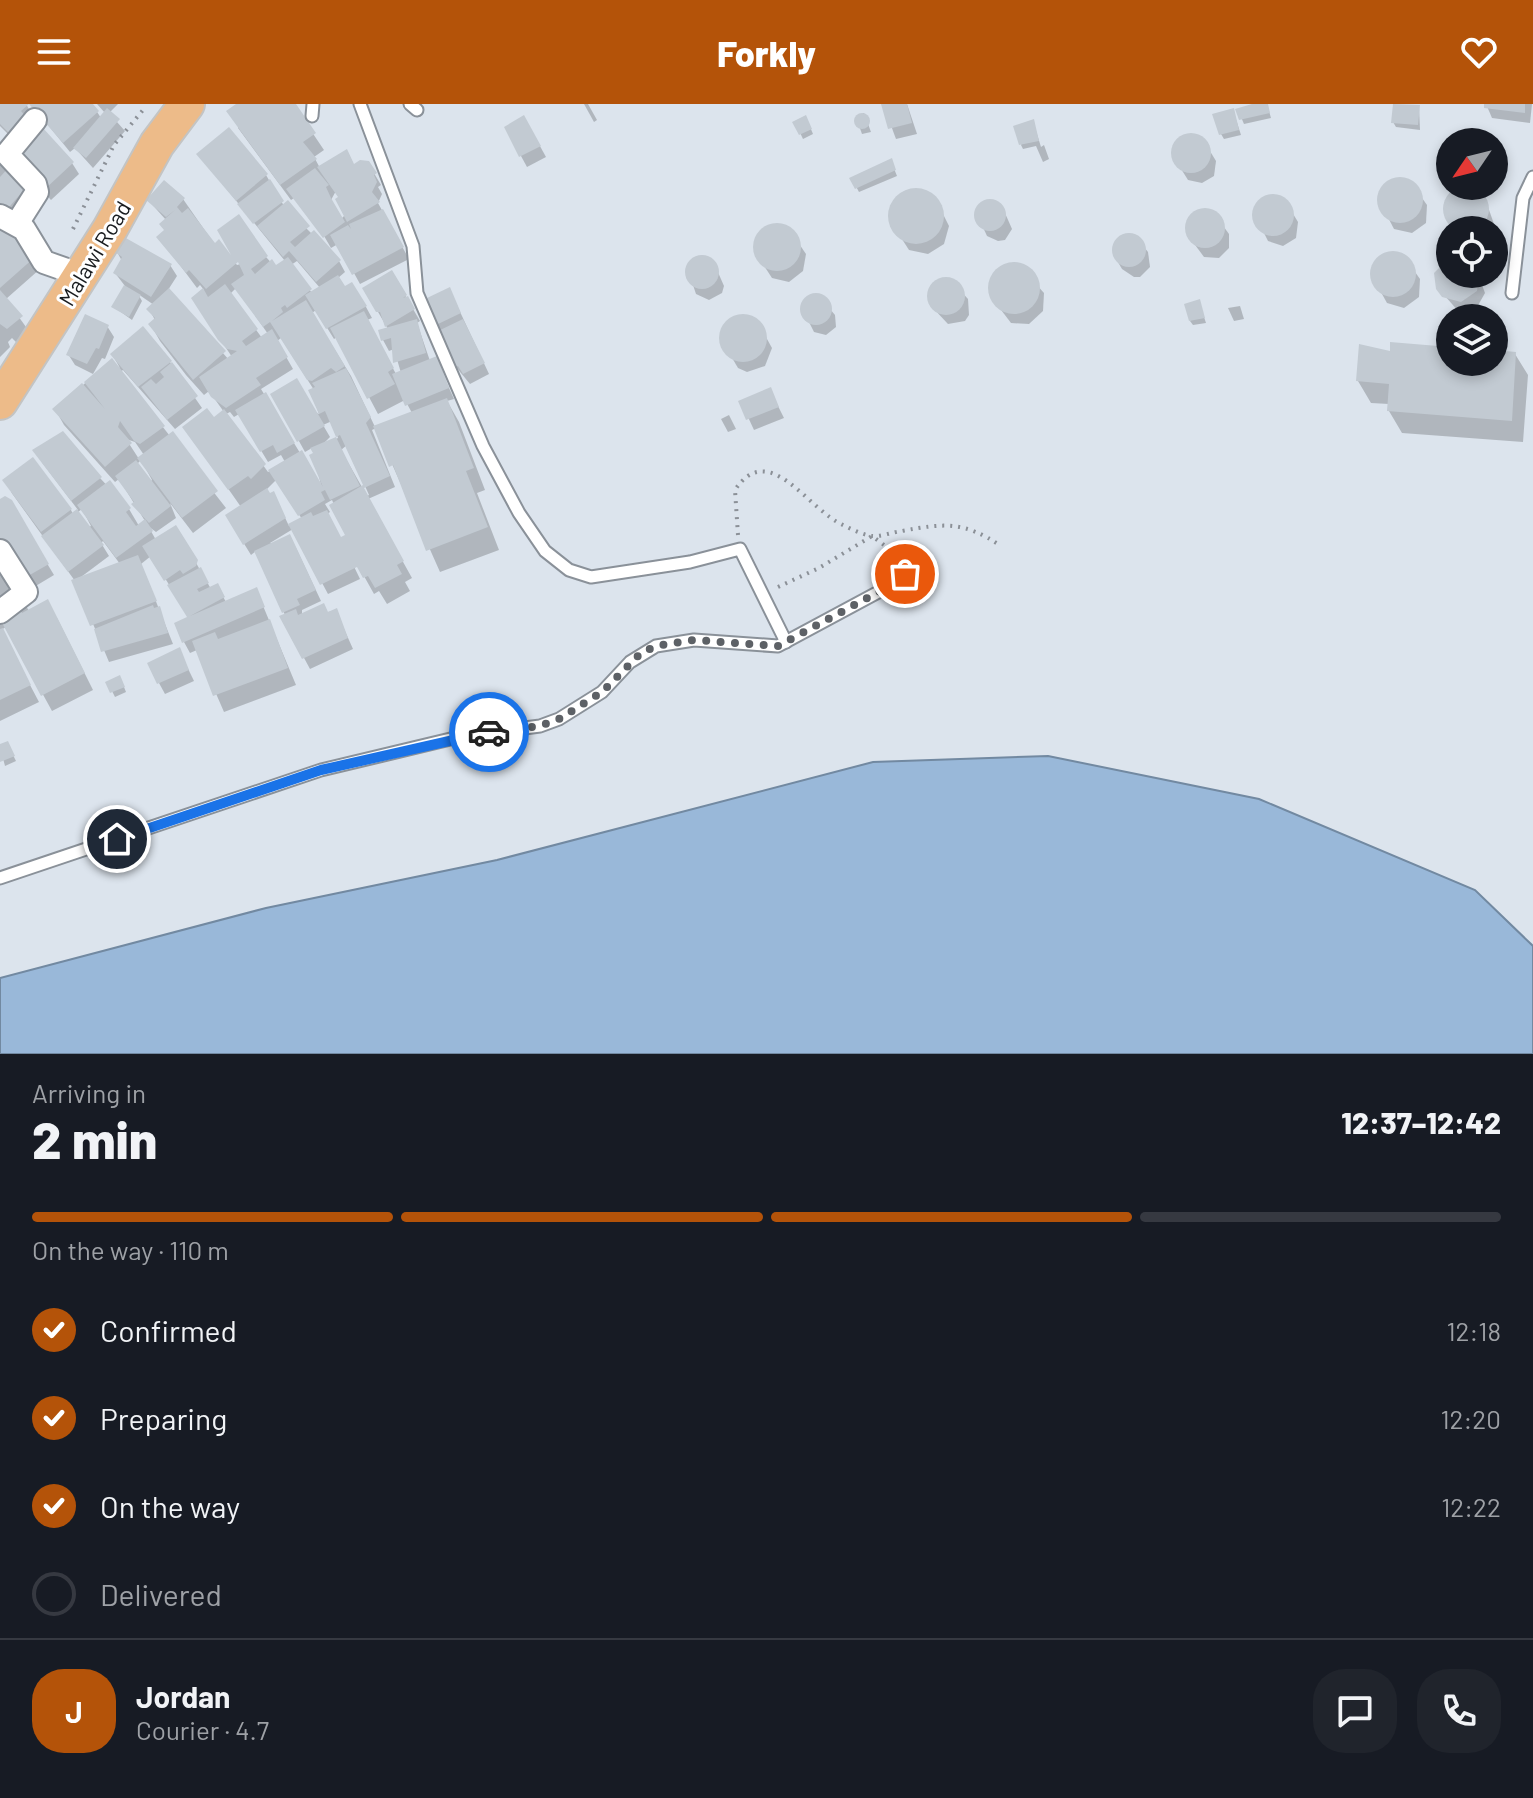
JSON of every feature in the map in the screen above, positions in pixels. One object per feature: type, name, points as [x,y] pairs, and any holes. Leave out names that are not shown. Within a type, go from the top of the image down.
[{"type":"main road","name":"Malawi Road","points":[[0,402],[81,275],[157,144],[187,104]]},
{"type":"street","points":[[35,120],[7,154],[35,184],[37,192],[9,219],[41,259],[81,275]]},
{"type":"street","points":[[0,551],[26,592],[0,612]]},
{"type":"lane","points":[[360,104],[413,246],[417,293],[483,446],[519,513],[545,551],[569,570],[591,577],[690,562],[740,549],[786,642]]},
{"type":"lane","points":[[1512,293],[1523,198],[1533,177]]},
{"type":"lane","points":[[0,878],[321,770],[463,736],[549,723],[602,692],[630,662],[656,646],[694,640],[770,647],[786,642],[899,581],[907,569],[906,562]]},
{"type":"path","points":[[740,549],[735,490],[751,472],[763,469],[778,473],[820,511],[839,524],[872,536],[906,562]]},
{"type":"path","points":[[763,594],[819,568],[872,536],[953,524],[976,529],[1001,546]]},
{"type":"water","points":[[1048,756],[1259,799],[1475,890],[1533,946],[1533,1054],[0,1054],[0,978],[266,908],[497,860],[873,762]]},
{"type":"building","points":[[0,104],[29,104],[21,111],[27,118],[11,135],[0,124]]},
{"type":"building","points":[[29,104],[93,104],[99,111],[63,143]]},
{"type":"building","points":[[236,104],[296,104],[316,133],[303,142],[317,159],[280,185],[226,111]]},
{"type":"building","points":[[881,104],[907,104],[912,123],[888,129]]},
{"type":"building","points":[[1268,104],[1270,113],[1239,120],[1235,109]]},
{"type":"building","points":[[1393,104],[1420,105],[1418,125],[1391,123]]},
{"type":"building","points":[[1484,104],[1525,104],[1525,113],[1484,108]]},
{"type":"building","points":[[107,108],[120,119],[86,158],[73,148]]},
{"type":"building","points":[[1234,108],[1239,130],[1219,135],[1212,114]]},
{"type":"building","points":[[859,113],[865,113],[870,121],[868,127],[859,129],[854,124],[854,118]]},
{"type":"building","points":[[524,115],[541,146],[519,157],[504,127]]},
{"type":"building","points":[[806,115],[812,129],[799,135],[792,122]]},
{"type":"building","points":[[1034,119],[1039,141],[1019,145],[1013,126]]},
{"type":"building","points":[[42,127],[74,162],[44,190],[11,155]]},
{"type":"building","points":[[229,127],[268,174],[236,201],[196,154]]},
{"type":"building","points":[[1191,133],[1205,139],[1211,153],[1205,167],[1191,173],[1177,167],[1171,153],[1177,139]]},
{"type":"building","points":[[347,149],[354,164],[360,160],[369,161],[377,173],[372,192],[380,202],[347,222],[335,199],[338,197],[317,167]]},
{"type":"building","points":[[892,158],[896,170],[855,189],[849,178]]},
{"type":"building","points":[[10,166],[30,183],[4,213],[0,209],[0,177]]},
{"type":"building","points":[[315,168],[329,185],[326,187],[345,222],[323,238],[286,189]]},
{"type":"building","points":[[1400,177],[1416,184],[1423,200],[1416,216],[1400,223],[1384,216],[1377,200],[1384,184]]},
{"type":"building","points":[[270,179],[284,201],[253,224],[237,204]]},
{"type":"building","points":[[164,180],[185,198],[177,207],[182,213],[188,208],[215,243],[219,239],[231,255],[217,230],[239,214],[268,256],[251,269],[255,274],[272,259],[276,265],[288,257],[312,289],[287,308],[285,305],[281,308],[283,312],[272,321],[306,300],[345,366],[336,372],[331,368],[312,381],[307,380],[270,322],[263,327],[231,284],[244,275],[238,262],[206,289],[189,270],[186,273],[156,237],[164,230],[159,224],[175,210],[166,217],[146,200]]},
{"type":"building","points":[[916,188],[936,196],[944,216],[936,236],[916,244],[896,236],[888,216],[896,196]]},
{"type":"building","points":[[1273,194],[1288,200],[1294,215],[1288,230],[1273,236],[1258,230],[1252,215],[1258,200]]},
{"type":"building","points":[[990,199],[1001,204],[1006,215],[1001,226],[990,231],[979,226],[974,215],[979,204]]},
{"type":"building","points":[[288,200],[310,226],[290,242],[295,247],[314,230],[341,260],[316,282],[289,251],[283,257],[257,226]]},
{"type":"building","points":[[1445,200],[1487,200],[1487,216],[1445,216]]},
{"type":"building","points":[[1205,208],[1219,214],[1225,228],[1219,242],[1205,248],[1191,242],[1185,228],[1191,214]]},
{"type":"building","points":[[383,209],[404,247],[352,275],[330,235],[348,225],[351,229],[349,224]]},
{"type":"building","points":[[3,219],[35,257],[0,288],[0,222]]},
{"type":"building","points":[[777,223],[794,230],[801,247],[794,264],[777,271],[760,264],[753,247],[760,230]]},
{"type":"building","points":[[1129,233],[1141,238],[1146,250],[1141,262],[1129,267],[1117,262],[1112,250],[1117,238]]},
{"type":"building","points":[[124,237],[172,264],[151,297],[113,273],[122,257],[115,252]]},
{"type":"building","points":[[1393,251],[1409,258],[1416,274],[1409,290],[1393,297],[1377,290],[1370,274],[1377,258]]},
{"type":"building","points":[[702,255],[714,260],[719,272],[714,284],[702,289],[690,284],[685,272],[690,260]]},
{"type":"building","points":[[1014,262],[1032,270],[1040,288],[1032,306],[1014,314],[996,306],[988,288],[996,270]]},
{"type":"building","points":[[392,270],[407,295],[403,298],[408,296],[415,309],[385,327],[380,312],[376,312],[362,288]]},
{"type":"building","points":[[1436,271],[1436,288],[1477,288],[1477,291],[1461,302],[1442,297],[1436,289],[1434,273]]},
{"type":"building","points":[[338,275],[345,286],[352,282],[367,306],[326,329],[305,295]]},
{"type":"building","points":[[946,277],[959,283],[965,296],[959,309],[946,315],[933,309],[927,296],[933,283]]},
{"type":"building","points":[[225,284],[258,329],[242,341],[246,346],[272,329],[288,357],[256,378],[261,385],[226,408],[211,397],[199,377],[237,351],[227,349],[218,340],[191,298],[203,288],[208,297]]},
{"type":"building","points":[[124,285],[141,295],[129,317],[111,307]]},
{"type":"building","points":[[450,287],[461,313],[436,325],[427,298]]},
{"type":"building","points":[[169,288],[226,351],[193,380],[148,324],[155,318],[146,309]]},
{"type":"building","points":[[0,290],[23,316],[7,329],[0,324]]},
{"type":"building","points":[[816,293],[827,298],[832,309],[827,320],[816,325],[805,320],[800,309],[805,298]]},
{"type":"building","points":[[1200,299],[1205,318],[1189,321],[1184,304]]},
{"type":"building","points":[[364,311],[394,368],[388,372],[395,384],[367,399],[330,328]]},
{"type":"building","points":[[85,314],[109,325],[99,349],[96,348],[87,364],[66,355]]},
{"type":"building","points":[[743,314],[760,321],[767,338],[760,355],[743,362],[726,355],[719,338],[726,321]]},
{"type":"building","points":[[417,319],[426,353],[393,363],[391,338],[381,341],[378,330]]},
{"type":"building","points":[[463,319],[485,363],[463,374],[458,366],[454,368],[436,332]]},
{"type":"building","points":[[143,326],[172,361],[138,387],[110,354]]},
{"type":"building","points":[[1390,342],[1436,346],[1436,376],[1508,376],[1508,351],[1516,352],[1512,421],[1387,411],[1389,384],[1356,381],[1359,344],[1390,351]]},
{"type":"building","points":[[437,356],[449,388],[405,406],[392,374]]},
{"type":"building","points":[[112,358],[165,426],[140,444],[134,441],[120,421],[118,427],[132,443],[105,467],[52,409],[82,383],[105,409],[84,382]]},
{"type":"building","points":[[172,362],[198,396],[167,420],[141,387],[151,379],[156,384],[164,377],[160,372]]},
{"type":"building","points":[[346,368],[371,417],[366,423],[390,476],[364,488],[404,561],[397,565],[402,574],[375,588],[368,576],[363,578],[357,567],[320,585],[288,524],[311,512],[313,516],[327,510],[341,537],[345,535],[329,505],[363,485],[340,435],[336,437],[325,411],[319,414],[308,390],[315,387],[312,383]]},
{"type":"building","points":[[297,378],[325,426],[297,442],[270,394]]},
{"type":"building","points":[[771,387],[779,407],[746,420],[738,401]]},
{"type":"building","points":[[266,392],[295,443],[277,453],[273,445],[260,452],[235,410]]},
{"type":"building","points":[[447,398],[474,468],[466,471],[488,527],[426,551],[393,465],[389,467],[373,426]]},
{"type":"building","points":[[207,408],[214,417],[224,409],[266,464],[251,479],[248,476],[228,490],[182,427]]},
{"type":"building","points":[[63,431],[102,477],[71,501],[32,450]]},
{"type":"building","points":[[173,431],[218,491],[182,518],[137,458]]},
{"type":"building","points":[[336,437],[360,486],[330,500],[325,490],[321,492],[325,500],[298,516],[268,470],[302,450],[323,487],[309,455],[313,453],[310,448]]},
{"type":"building","points":[[33,457],[72,509],[41,532],[2,480]]},
{"type":"building","points":[[136,460],[171,506],[149,523],[131,504],[134,502],[115,476]]},
{"type":"building","points":[[110,480],[131,508],[126,512],[136,526],[145,519],[153,531],[116,558],[77,505]]},
{"type":"building","points":[[267,488],[270,493],[274,491],[286,518],[243,545],[225,515]]},
{"type":"building","points":[[5,496],[12,500],[49,564],[21,580],[0,548],[0,499]]},
{"type":"building","points":[[77,509],[104,545],[68,572],[41,536]]},
{"type":"building","points":[[176,525],[198,560],[196,566],[183,574],[180,570],[164,581],[142,546]]},
{"type":"building","points":[[290,534],[316,590],[297,599],[300,605],[282,613],[254,551]]},
{"type":"building","points":[[138,555],[157,601],[90,626],[71,580]]},
{"type":"building","points":[[201,567],[209,583],[197,589],[199,592],[218,583],[225,597],[190,616],[257,587],[265,607],[182,643],[174,623],[187,617],[167,585]]},
{"type":"building","points":[[48,599],[85,673],[41,696],[0,619],[17,604],[22,613]]},
{"type":"building","points":[[324,603],[328,612],[337,608],[348,638],[302,659],[279,616],[296,609],[298,615]]},
{"type":"building","points":[[153,605],[154,608],[160,606],[168,633],[101,652],[94,629]]},
{"type":"building","points":[[270,619],[288,668],[213,696],[192,641],[215,632],[218,639]]},
{"type":"building","points":[[3,628],[31,685],[0,700],[0,629]]},
{"type":"building","points":[[180,647],[189,670],[157,684],[147,663]]},
{"type":"building","points":[[120,675],[125,687],[110,693],[105,682]]},
{"type":"building","points":[[8,741],[15,756],[0,762],[0,744]]},
{"type":"way so far","points":[[489,732],[540,726],[559,719],[602,692],[630,662],[656,646],[694,640],[778,646],[899,581],[905,574]]},
{"type":"route","points":[[117,839],[321,770],[489,732]]}]
